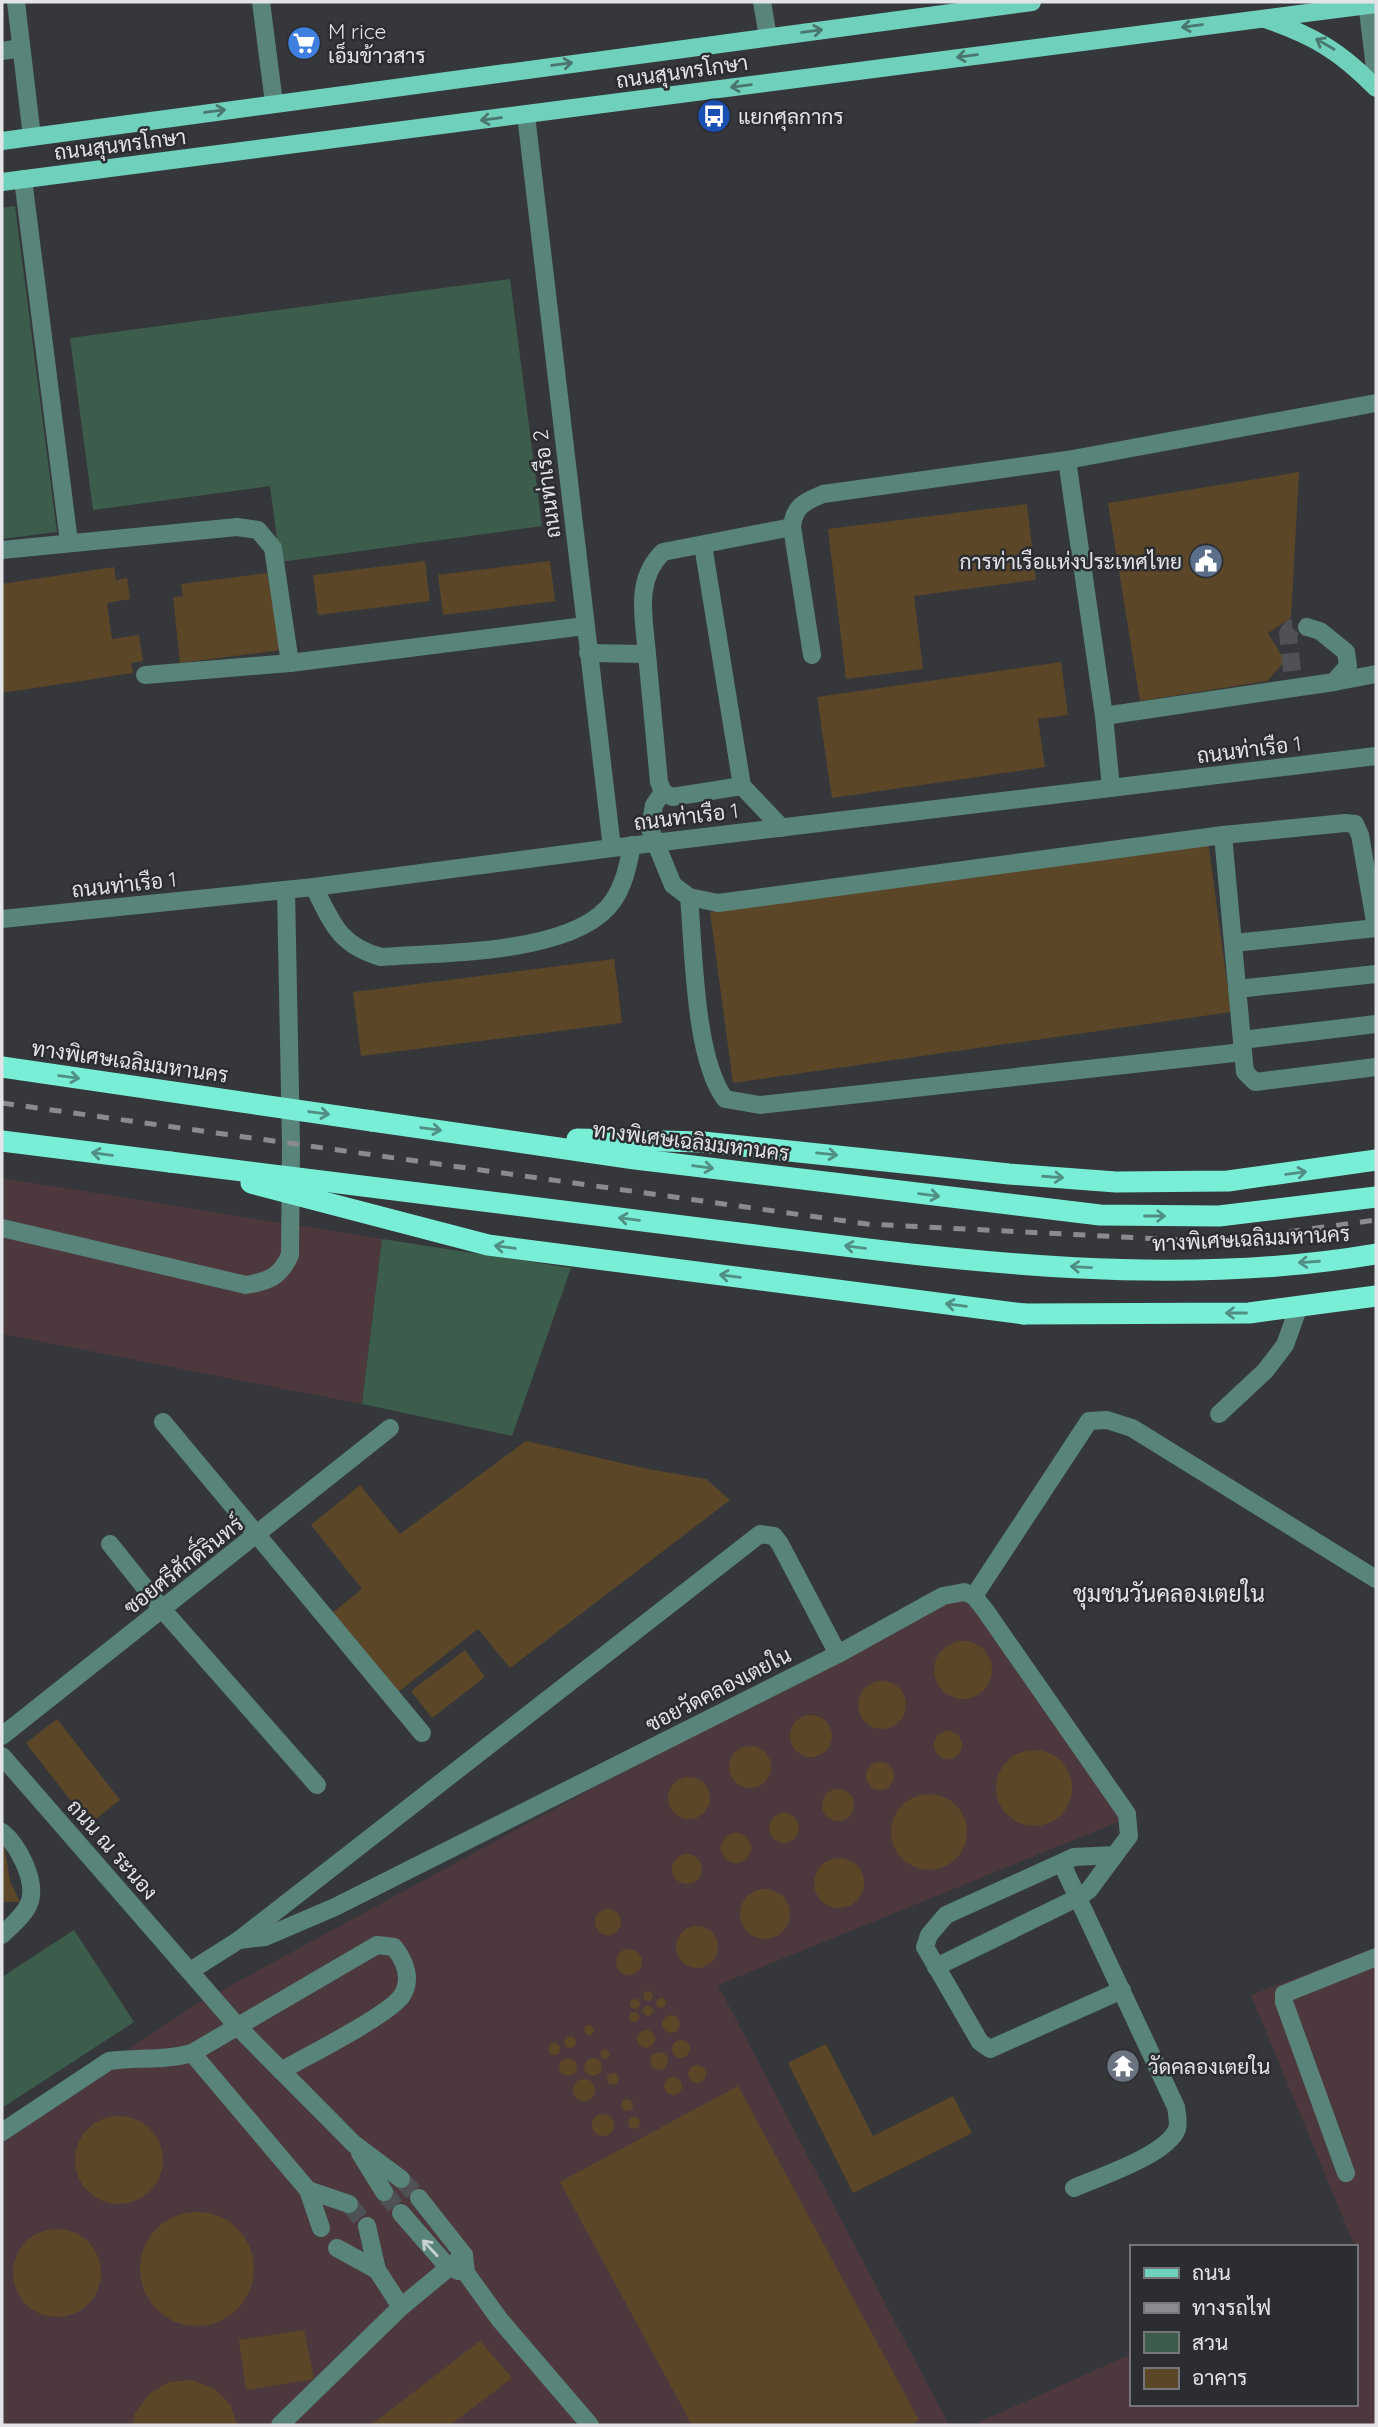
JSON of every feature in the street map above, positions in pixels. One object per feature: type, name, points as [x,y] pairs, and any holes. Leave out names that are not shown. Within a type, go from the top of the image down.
[{"type":"highway","name":"ทางพิเศษเฉลิมมหานคร","points":[[2,1067],[649,1161],[1100,1215],[1219,1216],[1376,1197]]},
{"type":"highway","points":[[490,1138],[703,1142],[1009,1174],[1116,1182],[1228,1181],[1376,1160]]},
{"type":"highway","name":"ทางพิเศษเฉลิมมหานคร","points":[[2,1141],[936,1256],[1083,1268],[1206,1270],[1341,1260],[1376,1254]]},
{"type":"highway","points":[[170,1162],[488,1245],[1024,1314],[1249,1313],[1376,1296]]},
{"type":"main road","name":"ถนนสุนทรโกษา","points":[[2,141],[1031,2]]},
{"type":"main road","name":"ถนนสุนทรโกษา","points":[[2,182],[1370,4]]},
{"type":"main road","points":[[1260,17],[1302,32],[1336,51],[1376,88]]},
{"type":"street","points":[[16,2],[32,137]]},
{"type":"street","points":[[261,2],[274,103]]},
{"type":"street","points":[[762,2],[768,37]]},
{"type":"street","points":[[1370,4],[1376,77]]},
{"type":"street","points":[[2,51],[22,48]]},
{"type":"street","name":"ถนนท่าเรือ 2","points":[[526,115],[612,848]]},
{"type":"street","points":[[23,179],[69,542]]},
{"type":"street","points":[[812,655],[792,527],[793,514],[801,503],[823,494],[1067,460],[1376,403]]},
{"type":"street","points":[[1067,460],[1104,716],[1111,788]]},
{"type":"street","points":[[2,550],[237,527],[258,530],[273,548],[290,663]]},
{"type":"street","points":[[792,527],[663,552],[646,576],[642,594],[656,758],[663,792],[654,805],[649,829],[673,885],[689,897],[718,903],[1223,835],[1354,824],[1360,835],[1376,927],[1234,943]]},
{"type":"street","points":[[703,545],[743,786],[782,828]]},
{"type":"street","points":[[145,675],[290,663],[585,626]]},
{"type":"street","points":[[1307,627],[1320,631],[1346,652],[1348,666],[1334,682]]},
{"type":"street","points":[[588,653],[647,654]]},
{"type":"street","points":[[1104,716],[1293,679],[1334,682],[1376,674]]},
{"type":"street","name":"ถนนท่าเรือ 1","points":[[2,919],[314,887],[655,842],[1376,756]]},
{"type":"street","points":[[663,792],[672,797],[743,786]]},
{"type":"street","points":[[1223,835],[1245,1072],[1255,1082],[1376,1067]]},
{"type":"street","points":[[314,887],[337,933],[362,952],[381,957],[533,944],[584,928],[612,902],[625,878],[632,845]]},
{"type":"street","points":[[2,1228],[246,1285],[268,1281],[282,1272],[290,1255],[291,1143],[286,890]]},
{"type":"street","points":[[689,897],[704,1041],[713,1083],[724,1099],[740,1104],[801,1101],[1243,1046],[1376,1024]]},
{"type":"street","points":[[1237,989],[1376,974]]},
{"type":"street","points":[[1219,1414],[1265,1371],[1285,1345],[1299,1306]]},
{"type":"street","points":[[936,1966],[1079,1897],[1129,1836],[1127,1814],[974,1596],[1089,1422],[1107,1420],[1132,1428],[1376,1579]]},
{"type":"street","points":[[163,1422],[256,1537],[422,1732]]},
{"type":"street","name":"ซอยศรีศักดิ์รินทร์","points":[[2,1735],[256,1537],[390,1428]]},
{"type":"street","points":[[190,1971],[239,1940],[760,1535],[774,1536],[780,1544],[838,1654]]},
{"type":"street","points":[[110,1544],[162,1609],[317,1784]]},
{"type":"street","name":"ซอยวัดคลองเตยใน","points":[[239,1940],[265,1937],[335,1907],[838,1654],[943,1596],[964,1592],[974,1596]]},
{"type":"street","name":"ถนน ณ ระนอง","points":[[2,1756],[239,2028],[354,2144]]},
{"type":"street","points":[[2,1832],[23,1863],[31,1884],[30,1902],[2,1935]]},
{"type":"street","points":[[1115,1855],[1074,1857],[946,1914],[929,1935],[925,1947],[980,2042],[990,2049],[1122,1990]]},
{"type":"street","points":[[1062,1864],[1176,2107],[1177,2128],[1167,2142],[1151,2154],[1074,2188]]},
{"type":"street","points":[[2,2132],[109,2061],[167,2060],[192,2053],[239,2028],[377,1945],[394,1947],[405,1961],[407,1980],[401,1996],[385,2010],[281,2071]]},
{"type":"street","points":[[1346,2173],[1284,2001],[1284,1994],[1376,1957]]},
{"type":"street","points":[[192,2053],[308,2190],[321,2228]]},
{"type":"street","points":[[354,2144],[401,2179]]},
{"type":"street","points":[[354,2144],[384,2192]]},
{"type":"street","points":[[308,2190],[349,2204]]},
{"type":"street","points":[[419,2199],[500,2320],[590,2425]]},
{"type":"street","points":[[401,2213],[448,2267]]},
{"type":"street","points":[[367,2226],[377,2270],[401,2307]]},
{"type":"street","points":[[337,2248],[377,2270]]},
{"type":"street","points":[[280,2425],[401,2307],[448,2267],[465,2264]]},
{"type":"shaded area","points":[[2,1178],[382,1239],[362,1404],[2,1334]]},
{"type":"shaded area","points":[[963,1586],[1128,1818],[718,1985],[949,2425],[2,2425],[2,2133],[195,2005]]},
{"type":"shaded area","points":[[1376,1947],[1376,2425],[973,2425],[1130,2354],[1130,2406],[1357,2406],[1357,2245],[1354,2245],[1251,1995]]},
{"type":"green space","points":[[15,206],[57,532],[2,539],[2,208]]},
{"type":"green space","points":[[510,279],[542,526],[280,562],[270,486],[93,510],[70,338]]},
{"type":"green space","points":[[382,1239],[571,1268],[512,1436],[362,1404]]},
{"type":"green space","points":[[74,1930],[134,2022],[2,2108],[2,1977]]},
{"type":"building","name":"การท่าเรือแห่งประเทศไทย","points":[[1299,472],[1291,618],[1268,633],[1285,661],[1267,681],[1140,701],[1108,503]]},
{"type":"building","points":[[1027,504],[1036,580],[914,596],[923,669],[846,679],[828,529]]},
{"type":"building","points":[[425,561],[430,601],[318,615],[313,575]]},
{"type":"building","points":[[550,561],[555,601],[443,615],[438,575]]},
{"type":"building","points":[[114,567],[116,580],[127,578],[130,599],[107,603],[112,639],[139,635],[143,661],[131,663],[133,673],[2,693],[2,584]]},
{"type":"building","points":[[267,573],[282,650],[180,663],[173,597],[183,596],[181,584]]},
{"type":"building","points":[[1061,662],[1068,715],[1038,719],[1045,767],[832,798],[817,697]]},
{"type":"building","points":[[1208,841],[1231,1012],[733,1083],[710,912]]},
{"type":"building","points":[[614,959],[622,1023],[361,1056],[353,992]]},
{"type":"building","points":[[526,1441],[643,1468],[706,1479],[730,1500],[510,1668],[478,1629],[392,1697],[326,1618],[362,1589],[311,1525],[360,1485],[400,1534]]},
{"type":"building","points":[[963,1641],[979,1646],[987,1654],[992,1670],[987,1686],[979,1694],[963,1699],[947,1694],[939,1686],[934,1670],[939,1654],[947,1646]]},
{"type":"building","points":[[465,1650],[485,1677],[432,1718],[411,1691]]},
{"type":"building","points":[[882,1681],[899,1688],[906,1705],[899,1722],[882,1729],[865,1722],[858,1705],[865,1688]]},
{"type":"building","points":[[811,1715],[826,1721],[832,1736],[826,1751],[811,1757],[796,1751],[790,1736],[796,1721]]},
{"type":"building","points":[[57,1719],[120,1800],[89,1824],[26,1743]]},
{"type":"building","points":[[948,1731],[958,1735],[962,1745],[958,1755],[948,1759],[938,1755],[934,1745],[938,1735]]},
{"type":"building","points":[[750,1746],[765,1752],[771,1767],[765,1782],[750,1788],[735,1782],[729,1767],[735,1752]]},
{"type":"building","points":[[1034,1750],[1048,1753],[1061,1761],[1069,1774],[1072,1788],[1069,1802],[1061,1815],[1048,1823],[1034,1826],[1020,1823],[1007,1815],[999,1802],[996,1788],[999,1774],[1007,1761],[1020,1753]]},
{"type":"building","points":[[880,1762],[890,1766],[894,1776],[890,1786],[880,1790],[870,1786],[866,1776],[870,1766]]},
{"type":"building","points":[[689,1777],[704,1783],[710,1798],[704,1813],[689,1819],[674,1813],[668,1798],[674,1783]]},
{"type":"building","points":[[838,1789],[849,1794],[854,1805],[849,1816],[838,1821],[827,1816],[822,1805],[827,1794]]},
{"type":"building","points":[[929,1794],[943,1797],[956,1805],[964,1818],[967,1832],[964,1846],[956,1859],[943,1867],[929,1870],[915,1867],[902,1859],[894,1846],[891,1832],[894,1818],[902,1805],[915,1797]]},
{"type":"building","points":[[784,1813],[795,1817],[799,1828],[795,1839],[784,1843],[773,1839],[769,1828],[773,1817]]},
{"type":"building","points":[[736,1833],[747,1837],[751,1848],[747,1859],[736,1863],[725,1859],[721,1848],[725,1837]]},
{"type":"building","points":[[2,1844],[10,1881],[20,1902],[2,1902]]},
{"type":"building","points":[[687,1854],[698,1858],[702,1869],[698,1880],[687,1884],[676,1880],[672,1869],[676,1858]]},
{"type":"building","points":[[839,1858],[857,1865],[864,1883],[857,1901],[839,1908],[821,1901],[814,1883],[821,1865]]},
{"type":"building","points":[[765,1889],[783,1896],[790,1914],[783,1932],[765,1939],[747,1932],[740,1914],[747,1896]]},
{"type":"building","points":[[608,1909],[617,1913],[621,1922],[617,1931],[608,1935],[599,1931],[595,1922],[599,1913]]},
{"type":"building","points":[[697,1926],[712,1932],[718,1947],[712,1962],[697,1968],[682,1962],[676,1947],[682,1932]]},
{"type":"building","points":[[629,1949],[638,1953],[642,1962],[638,1971],[629,1975],[620,1971],[616,1962],[620,1953]]},
{"type":"building","points":[[648,1991],[652,1992],[652,2000],[648,2001],[644,2000],[643,1996],[644,1992]]},
{"type":"building","points":[[661,1998],[665,1999],[665,2007],[661,2008],[657,2007],[656,2003],[657,1999]]},
{"type":"building","points":[[635,1999],[639,2000],[639,2008],[635,2009],[631,2008],[630,2004],[631,2000]]},
{"type":"building","points":[[648,2006],[652,2007],[652,2015],[648,2016],[644,2015],[643,2011],[644,2007]]},
{"type":"building","points":[[634,2012],[638,2013],[638,2021],[634,2022],[630,2021],[629,2017],[630,2013]]},
{"type":"building","points":[[671,2015],[677,2018],[680,2024],[677,2030],[671,2033],[665,2030],[662,2024],[665,2018]]},
{"type":"building","points":[[589,2025],[594,2030],[589,2035],[584,2030]]},
{"type":"building","points":[[646,2030],[652,2033],[655,2039],[652,2045],[646,2048],[640,2045],[637,2039],[640,2033]]},
{"type":"building","points":[[565,2037],[575,2037],[575,2047],[565,2047]]},
{"type":"building","points":[[681,2040],[687,2043],[690,2049],[687,2055],[681,2058],[675,2055],[672,2049],[675,2043]]},
{"type":"building","points":[[549,2044],[559,2044],[559,2054],[549,2054]]},
{"type":"building","points":[[826,2044],[873,2136],[953,2096],[972,2133],[853,2193],[788,2063]]},
{"type":"building","points":[[605,2049],[610,2054],[605,2059],[600,2054]]},
{"type":"building","points":[[659,2052],[665,2055],[668,2061],[665,2067],[659,2070],[653,2067],[650,2061],[653,2055]]},
{"type":"building","points":[[568,2058],[574,2061],[577,2067],[574,2073],[568,2076],[562,2073],[559,2067],[562,2061]]},
{"type":"building","points":[[593,2058],[599,2061],[602,2067],[599,2073],[593,2076],[587,2073],[584,2067],[587,2061]]},
{"type":"building","points":[[697,2065],[703,2068],[706,2074],[703,2080],[697,2083],[691,2080],[688,2074],[691,2068]]},
{"type":"building","points":[[613,2073],[619,2079],[613,2085],[607,2079]]},
{"type":"building","points":[[673,2077],[679,2080],[682,2086],[679,2092],[673,2095],[667,2092],[664,2086],[667,2080]]},
{"type":"building","points":[[584,2079],[592,2082],[595,2090],[592,2098],[584,2101],[576,2098],[573,2090],[576,2082]]},
{"type":"building","points":[[738,2086],[919,2420],[910,2425],[692,2425],[560,2182]]},
{"type":"building","points":[[627,2099],[633,2105],[627,2111],[621,2105]]},
{"type":"building","points":[[603,2114],[611,2117],[614,2125],[611,2133],[603,2136],[595,2133],[592,2125],[595,2117]]},
{"type":"building","points":[[119,2116],[144,2123],[156,2135],[163,2160],[156,2185],[144,2197],[119,2204],[94,2197],[82,2185],[75,2160],[82,2135],[94,2123]]},
{"type":"building","points":[[634,2117],[640,2123],[634,2129],[628,2123]]},
{"type":"building","points":[[197,2212],[219,2216],[237,2229],[250,2247],[254,2269],[250,2291],[237,2309],[219,2322],[197,2326],[175,2322],[157,2309],[144,2291],[140,2269],[144,2247],[157,2229],[175,2216]]},
{"type":"building","points":[[57,2229],[82,2236],[94,2248],[101,2273],[94,2298],[82,2310],[57,2317],[32,2310],[20,2298],[13,2273],[20,2248],[32,2236]]},
{"type":"building","points":[[304,2330],[314,2379],[246,2390],[239,2340]]},
{"type":"building","points":[[480,2341],[512,2378],[450,2425],[371,2425]]},
{"type":"building","points":[[193,2380],[215,2389],[231,2406],[237,2425],[133,2425],[135,2413],[149,2394],[169,2382]]},
{"type":"tunnel","points":[[1292,671],[1288,633],[1292,628],[1307,627]]},
{"type":"tunnel","points":[[401,2179],[419,2198]]},
{"type":"tunnel","points":[[384,2192],[401,2213]]},
{"type":"tunnel","points":[[349,2204],[367,2226]]},
{"type":"railway","points":[[2,1103],[867,1224],[1228,1240],[1376,1220]]},
{"type":"place","name":"M rice เอ็มข้าวสาร","points":[[304,43]]},
{"type":"place","name":"แยกศุลกากร","points":[[714,116]]},
{"type":"place","name":"การท่าเรือแห่งประเทศไทย","points":[[1206,561]]},
{"type":"place","name":"วัดคลองเตยใน","points":[[1123,2066]]},
{"type":"district","name":"ชุมชนวันคลองเตยใน","points":[[1169,1593]]}]
